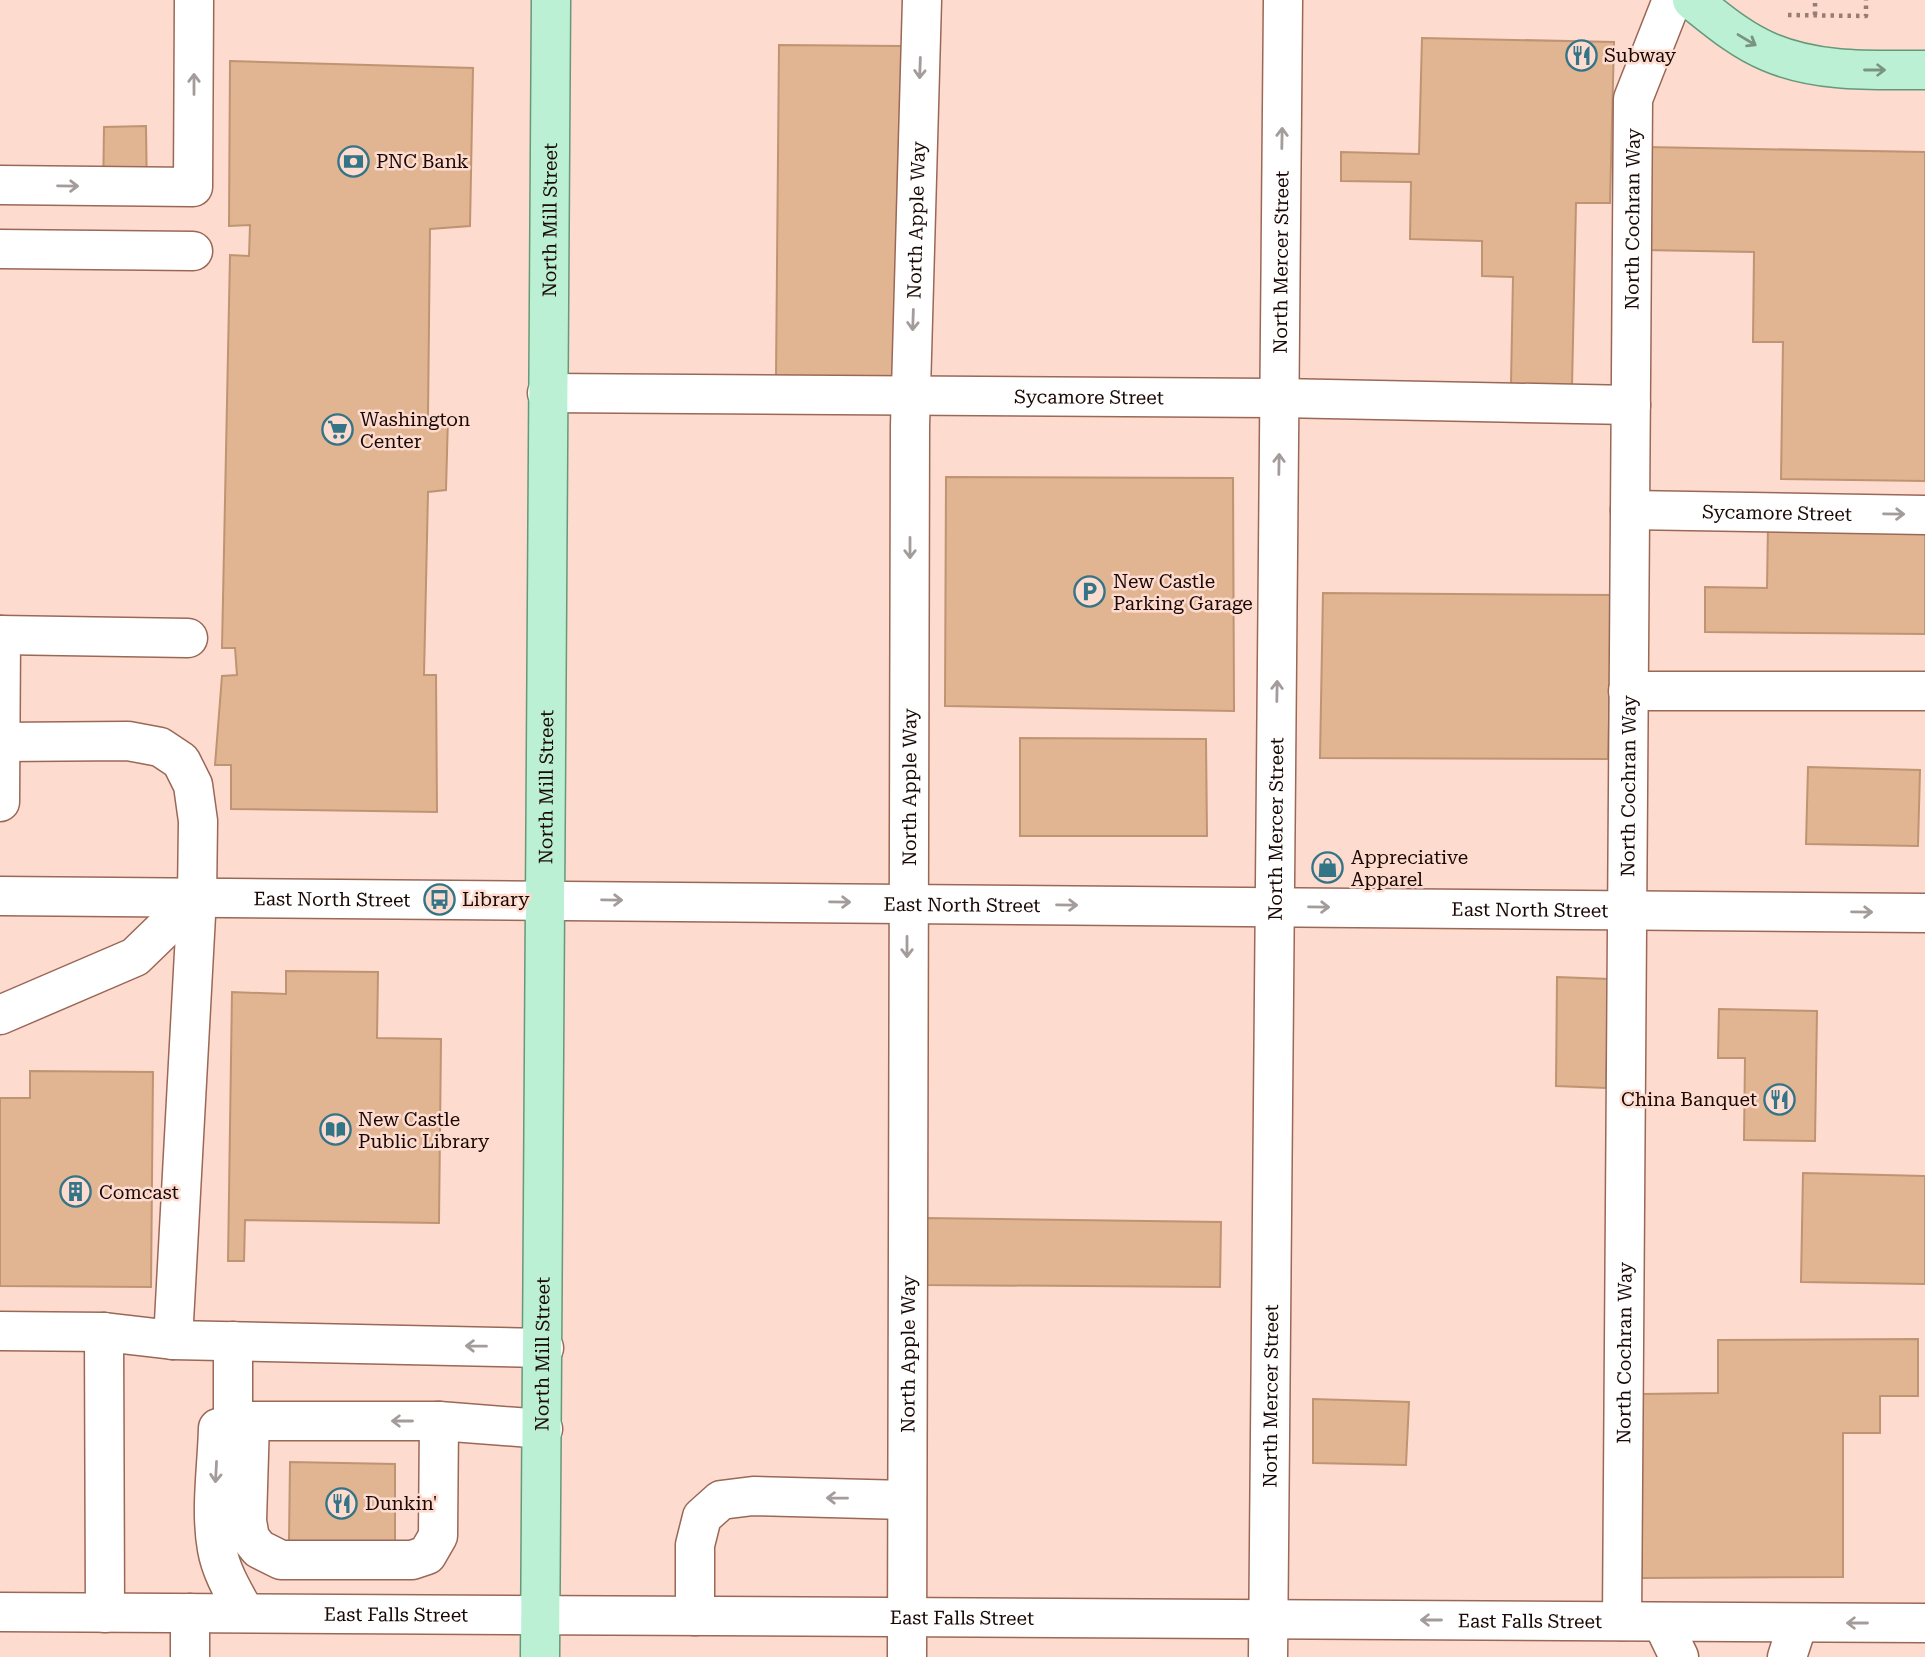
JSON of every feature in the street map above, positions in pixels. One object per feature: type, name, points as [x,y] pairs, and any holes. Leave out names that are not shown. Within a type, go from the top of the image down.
[{"type":"main road","name":"North Mill Street","points":[[540,1657],[551,0]]},
{"type":"main road","points":[[1692,0],[1744,39],[1793,61],[1824,67],[1925,70]]},
{"type":"street","points":[[0,185],[193,187],[194,0]]},
{"type":"street","name":"North Apple Way","points":[[907,1657],[907,903],[911,395],[922,0]]},
{"type":"street","name":"North Mercer Street","points":[[1268,1657],[1283,0]]},
{"type":"street","name":"North Cochran Way","points":[[1622,1621],[1633,99],[1672,0]]},
{"type":"street","points":[[0,249],[193,251]]},
{"type":"street","name":"Sycamore Street","points":[[547,393],[1279,398],[1631,405]]},
{"type":"street","name":"Sycamore Street","points":[[1630,510],[1925,515]]},
{"type":"street","points":[[0,802],[0,635],[188,638]]},
{"type":"street","points":[[1629,691],[1925,691]]},
{"type":"street","points":[[0,742],[128,741],[160,747],[181,761],[192,785],[198,821],[197,897],[173,1340]]},
{"type":"street","name":"East North Street","points":[[0,895],[1925,912]]},
{"type":"street","points":[[0,1015],[135,957],[197,897]]},
{"type":"street","points":[[0,1331],[104,1332],[173,1340],[544,1348]]},
{"type":"street","points":[[104,1332],[105,1613]]},
{"type":"street","points":[[233,1341],[250,1538],[260,1549],[281,1560],[373,1560],[419,1558],[427,1555],[438,1536],[439,1421]]},
{"type":"street","points":[[245,1614],[227,1580],[217,1550],[214,1517],[218,1429],[242,1423],[439,1421],[543,1429]]},
{"type":"street","points":[[695,1616],[695,1545],[702,1517],[721,1500],[753,1496],[906,1500]]},
{"type":"street","name":"East Falls Street","points":[[0,1612],[1622,1621],[1662,1622],[1793,1640],[1925,1623]]},
{"type":"street","points":[[190,1613],[190,1657]]},
{"type":"street","points":[[1662,1622],[1679,1657]]},
{"type":"path","points":[[1815,0],[1815,15]]},
{"type":"path","points":[[1744,39],[1769,15],[1866,16],[1866,0]]},
{"type":"building","points":[[1422,38],[1614,42],[1610,203],[1576,203],[1572,386],[1511,385],[1513,277],[1482,276],[1482,241],[1410,239],[1411,182],[1341,181],[1341,152],[1419,154]]},
{"type":"building","points":[[779,45],[902,46],[901,376],[776,376]]},
{"type":"building","name":"Washington Center","points":[[230,61],[473,68],[470,226],[430,229],[428,416],[448,417],[446,490],[428,492],[424,675],[436,675],[437,812],[231,809],[231,765],[215,765],[222,676],[237,675],[235,648],[222,648],[230,255],[249,256],[250,225],[229,226]]},
{"type":"building","points":[[146,126],[147,198],[103,199],[104,127]]},
{"type":"building","points":[[1645,147],[1925,152],[1925,481],[1781,479],[1783,342],[1753,342],[1754,252],[1643,250]]},
{"type":"building","name":"New Castle Parking Garage","points":[[946,477],[1233,478],[1234,711],[945,706]]},
{"type":"building","points":[[1768,524],[1925,525],[1925,634],[1705,632],[1705,587],[1767,588]]},
{"type":"building","points":[[1323,593],[1612,595],[1608,759],[1320,758]]},
{"type":"building","points":[[1020,738],[1206,739],[1207,836],[1020,836]]},
{"type":"building","points":[[1808,767],[1920,770],[1918,846],[1806,844]]},
{"type":"building","name":"New Castle Public Library","points":[[286,971],[378,972],[377,1038],[441,1039],[439,1223],[245,1220],[244,1261],[228,1261],[232,992],[286,994]]},
{"type":"building","points":[[1557,977],[1609,979],[1606,1088],[1556,1086]]},
{"type":"building","name":"China Banquet","points":[[1719,1009],[1817,1011],[1815,1141],[1744,1140],[1745,1058],[1718,1058]]},
{"type":"building","name":"Comcast","points":[[30,1071],[153,1072],[151,1287],[0,1286],[0,1098],[30,1098]]},
{"type":"building","points":[[1803,1173],[1925,1176],[1925,1284],[1801,1282]]},
{"type":"building","points":[[925,1218],[1221,1222],[1220,1287],[924,1285]]},
{"type":"building","points":[[1918,1339],[1918,1396],[1880,1396],[1880,1433],[1843,1433],[1843,1577],[1642,1578],[1641,1394],[1718,1393],[1718,1340]]},
{"type":"building","points":[[1313,1399],[1409,1402],[1406,1465],[1313,1463]]},
{"type":"building","name":"Dunkin'","points":[[290,1462],[395,1464],[395,1543],[289,1541]]},
{"type":"place","name":"Subway","points":[[1581,55]]},
{"type":"place","name":"PNC Bank","points":[[353,161]]},
{"type":"place","name":"Washington Center","points":[[337,430]]},
{"type":"place","name":"New Castle Parking Garage","points":[[1090,592]]},
{"type":"place","name":"Appreciative Apparel","points":[[1328,868]]},
{"type":"place","name":"Library","points":[[439,899]]},
{"type":"place","name":"China Banquet","points":[[1780,1099]]},
{"type":"place","name":"New Castle Public Library","points":[[335,1130]]},
{"type":"place","name":"Comcast","points":[[76,1192]]},
{"type":"place","name":"Dunkin'","points":[[342,1503]]}]
